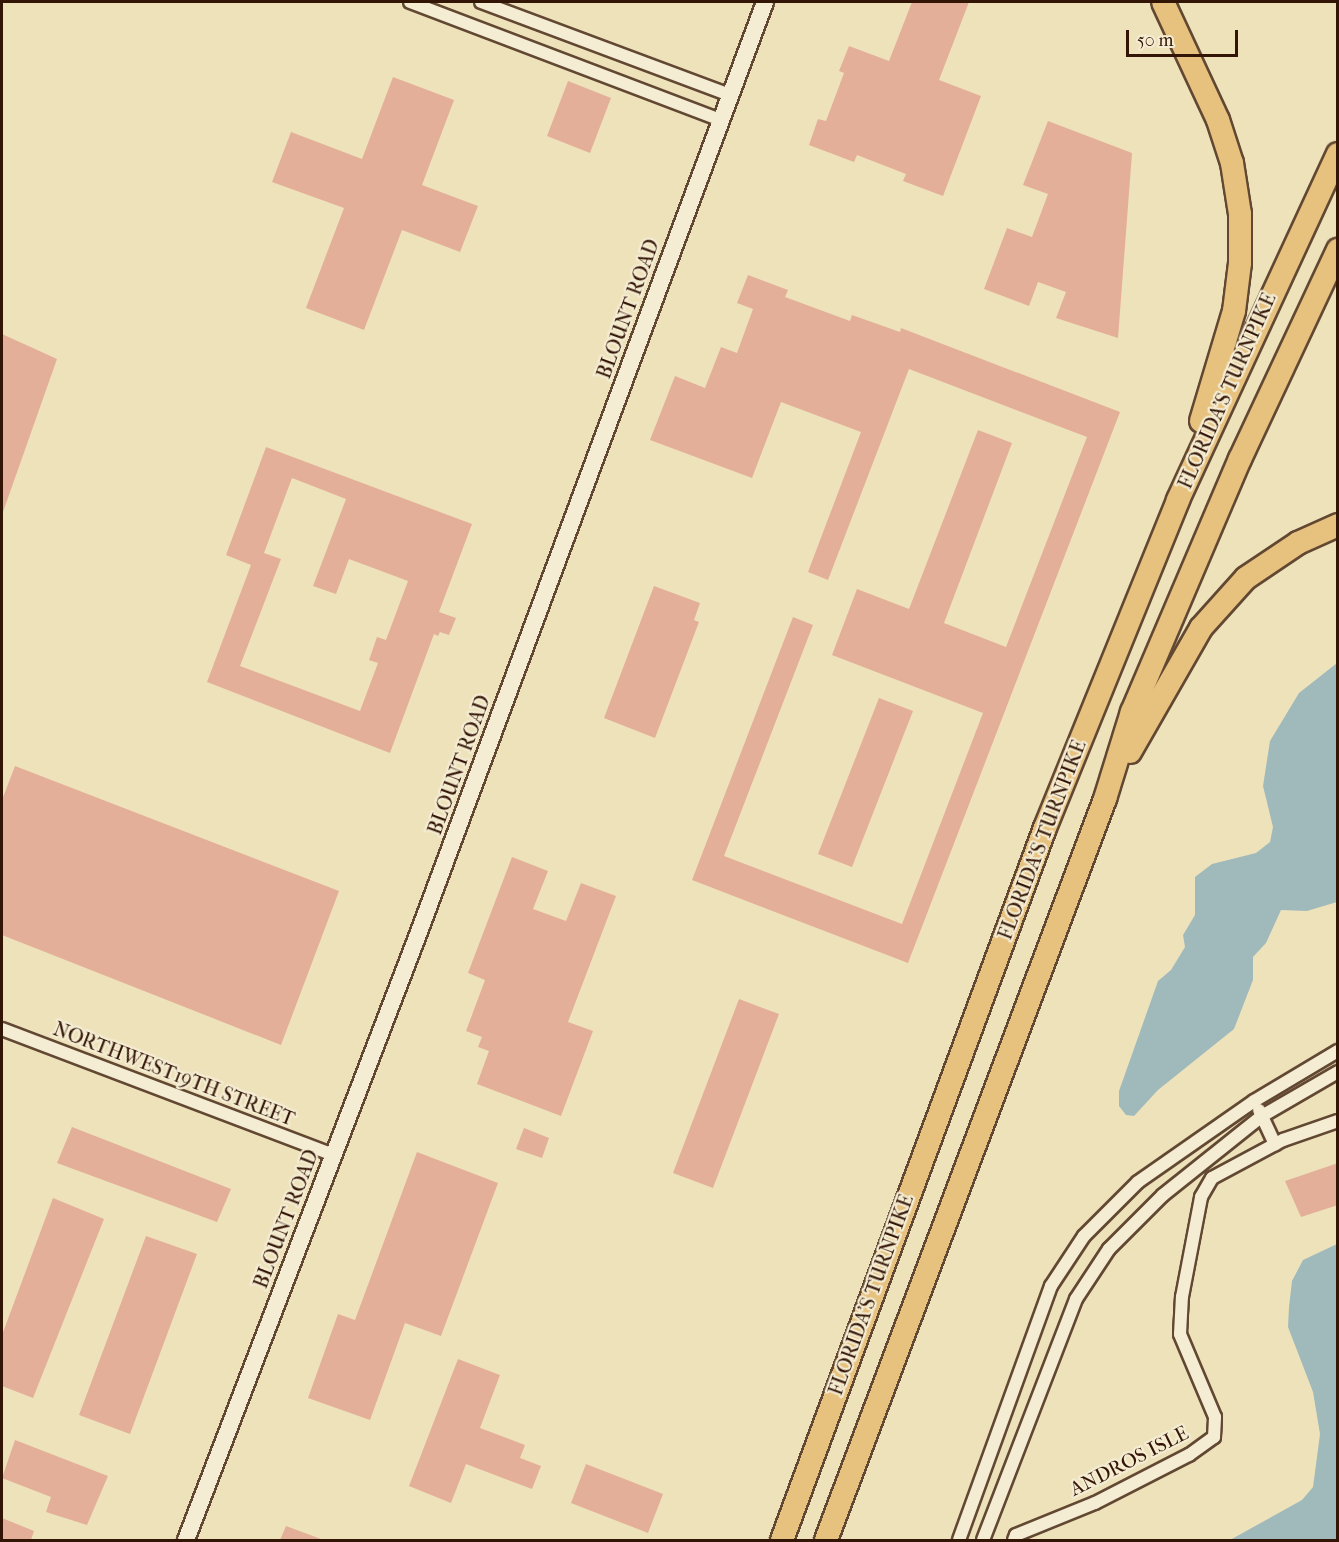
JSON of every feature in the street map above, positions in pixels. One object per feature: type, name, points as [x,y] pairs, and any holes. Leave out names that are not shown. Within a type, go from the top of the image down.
[{"type":"highway","points":[[1163,2],[1218,120],[1232,163],[1240,214],[1240,263],[1234,311],[1178,500]]},
{"type":"highway","name":"FLORIDA'S TURNPIKE","points":[[782,1540],[1045,828],[1178,500],[1338,154]]},
{"type":"highway","name":"FLORIDA'S TURNPIKE","points":[[825,1540],[1105,799],[1132,712],[1175,608],[1338,250]]},
{"type":"highway","points":[[1105,799],[1201,628],[1246,578],[1298,543],[1338,525]]},
{"type":"street","points":[[410,2],[721,120]]},
{"type":"street","points":[[481,2],[730,95]]},
{"type":"street","name":"BLOUNT ROAD","points":[[186,1540],[333,1155],[765,2]]},
{"type":"street","name":"NORTHWEST19TH STREET","points":[[2,1029],[333,1155]]},
{"type":"street","points":[[959,1540],[1051,1286],[1084,1236],[1138,1182],[1254,1101],[1338,1051]]},
{"type":"street","points":[[983,1540],[1076,1299],[1108,1249],[1163,1195],[1262,1116],[1338,1072]]},
{"type":"street","points":[[1254,1101],[1275,1144]]},
{"type":"street","name":"ANDROS ISLE","points":[[1014,1540],[1016,1535],[1095,1503],[1189,1455],[1214,1437],[1215,1416],[1180,1334],[1182,1297],[1201,1197],[1212,1178],[1275,1144],[1338,1121]]},
{"type":"water","points":[[1337,663],[1337,902],[1307,911],[1281,910],[1266,943],[1253,957],[1253,980],[1234,1029],[1158,1090],[1134,1116],[1126,1115],[1119,1106],[1119,1091],[1158,981],[1171,970],[1185,947],[1183,935],[1195,915],[1195,877],[1212,864],[1256,853],[1270,842],[1273,827],[1263,786],[1270,741],[1299,693]]},
{"type":"water","points":[[1337,1244],[1337,1540],[1230,1540],[1302,1500],[1313,1487],[1320,1434],[1313,1392],[1288,1327],[1289,1307],[1292,1281],[1303,1260]]},
{"type":"building","points":[[912,2],[969,2],[939,80],[981,96],[943,196],[903,181],[906,174],[857,155],[854,162],[809,145],[818,119],[826,121],[844,73],[839,71],[849,46],[889,61]]},
{"type":"building","points":[[393,77],[454,100],[422,185],[478,206],[460,252],[402,230],[364,330],[306,308],[344,208],[272,182],[291,132],[362,159]]},
{"type":"building","points":[[568,81],[611,98],[590,153],[547,136]]},
{"type":"building","points":[[1048,121],[1132,153],[1118,338],[1056,318],[1066,292],[1038,282],[1029,306],[984,289],[1007,228],[1032,237],[1048,194],[1023,185]]},
{"type":"building","points":[[748,275],[788,290],[785,297],[850,321],[852,315],[900,332],[901,328],[1120,412],[908,963],[692,880],[793,617],[813,625],[724,856],[902,924],[983,713],[832,655],[857,589],[909,609],[978,430],[1012,443],[944,623],[1006,647],[1087,437],[909,369],[828,580],[808,572],[861,432],[781,402],[752,478],[650,440],[675,376],[705,388],[721,347],[737,353],[753,309],[737,303]]},
{"type":"building","points":[[2,334],[57,359],[3,512],[2,511]]},
{"type":"building","points":[[266,447],[472,524],[439,612],[456,618],[449,635],[440,632],[438,636],[434,634],[390,753],[207,682],[251,565],[226,555]],"holes":[[[292,478],[346,499],[313,586],[336,594],[349,559],[408,581],[386,640],[377,637],[369,660],[378,663],[360,711],[240,666],[281,559],[264,553]]]},
{"type":"building","points":[[654,586],[700,603],[694,620],[699,622],[655,738],[604,718]]},
{"type":"building","points":[[879,698],[913,711],[852,867],[818,854]]},
{"type":"building","points":[[15,766],[339,891],[281,1045],[2,935],[2,800]]},
{"type":"building","points":[[512,857],[548,871],[533,909],[566,921],[581,883],[616,896],[568,1022],[593,1031],[561,1116],[477,1084],[489,1051],[478,1047],[482,1037],[466,1031],[485,980],[468,973]]},
{"type":"building","points":[[739,999],[779,1014],[713,1188],[673,1173]]},
{"type":"building","points":[[72,1127],[231,1189],[217,1222],[57,1163]]},
{"type":"building","points":[[524,1128],[549,1138],[542,1158],[516,1149]]},
{"type":"building","points":[[417,1152],[498,1183],[441,1336],[405,1323],[370,1420],[308,1398],[338,1314],[355,1320]]},
{"type":"building","points":[[1338,1163],[1338,1205],[1301,1217],[1285,1181]]},
{"type":"building","points":[[53,1198],[104,1219],[33,1398],[2,1386],[2,1335]]},
{"type":"building","points":[[146,1236],[197,1254],[130,1434],[79,1415]]},
{"type":"building","points":[[458,1359],[500,1375],[480,1428],[525,1445],[520,1458],[541,1466],[532,1489],[466,1464],[451,1503],[409,1486]]},
{"type":"building","points":[[15,1440],[108,1476],[87,1525],[46,1512],[51,1497],[2,1478]]},
{"type":"building","points":[[586,1464],[663,1494],[648,1533],[571,1503]]},
{"type":"building","points":[[2,1518],[34,1531],[31,1540],[2,1540]]},
{"type":"building","points":[[286,1526],[321,1539],[321,1540],[280,1540]]}]
